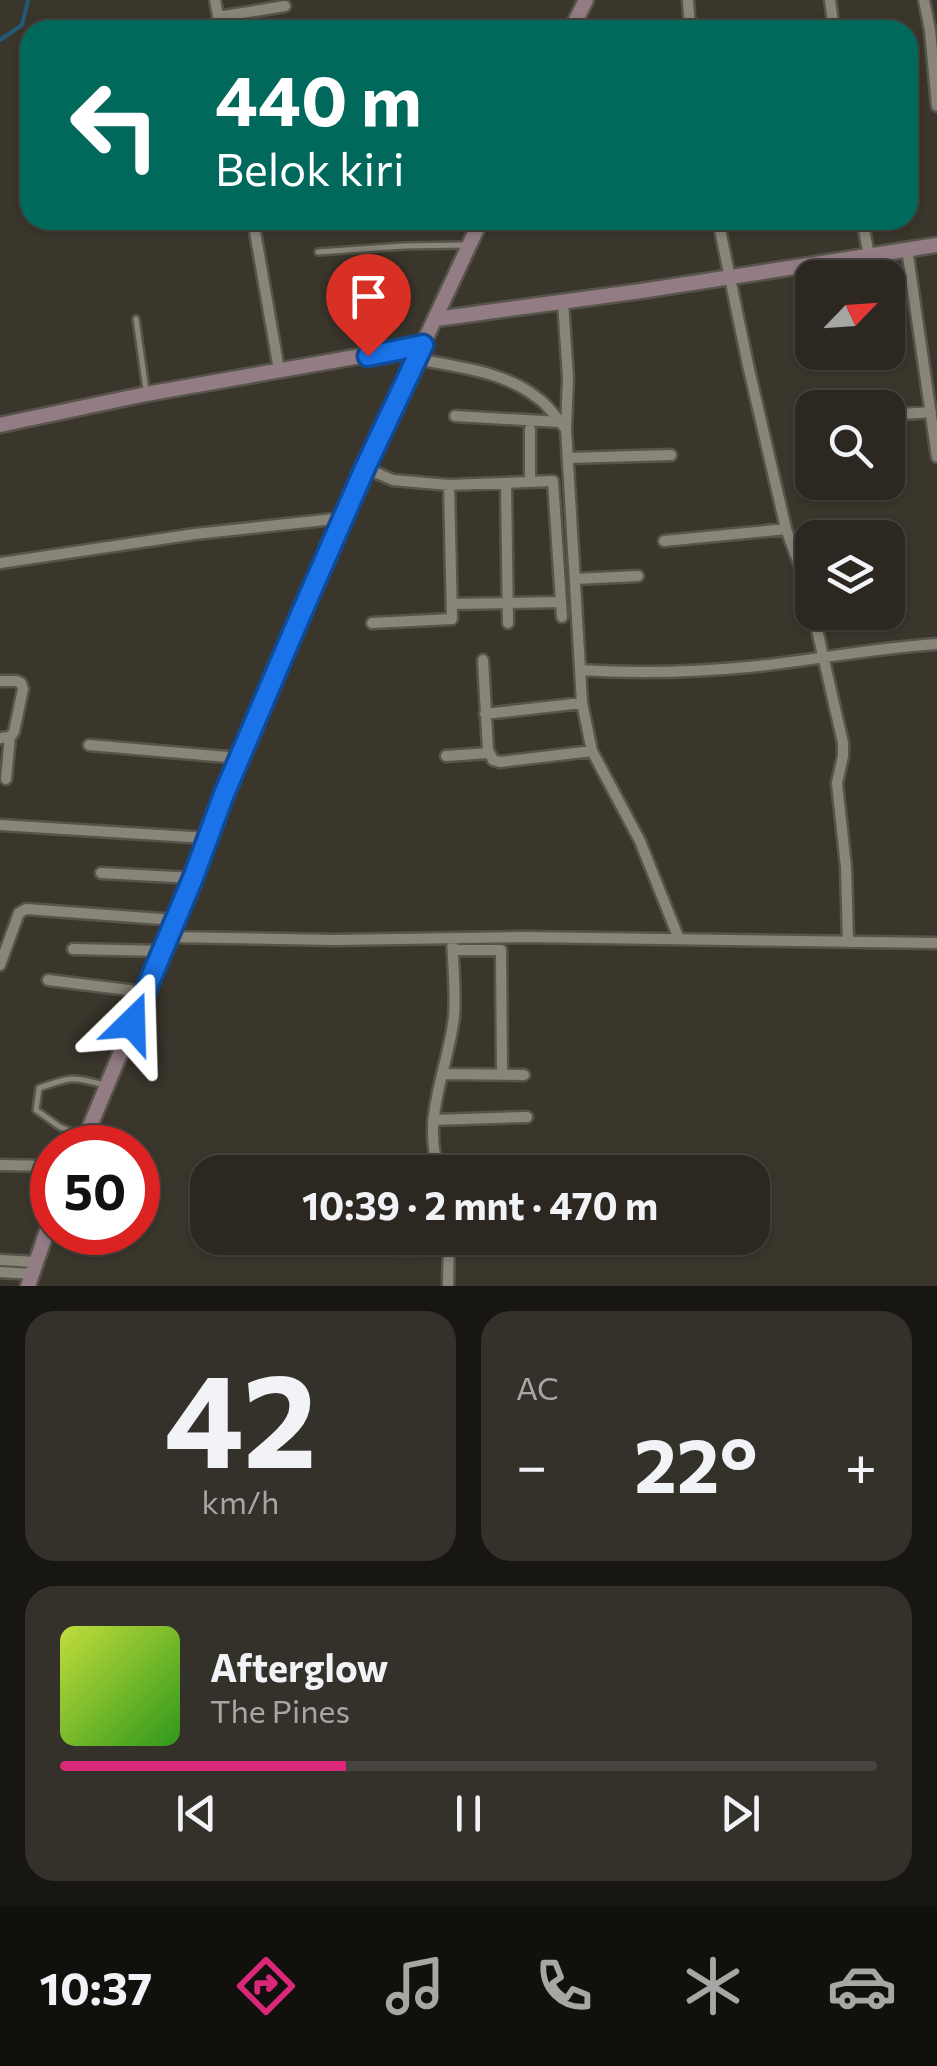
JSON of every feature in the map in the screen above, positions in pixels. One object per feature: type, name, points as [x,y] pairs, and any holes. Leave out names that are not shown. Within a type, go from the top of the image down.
[{"type":"main road","points":[[90,1125],[239,758],[365,468],[476,230]]},
{"type":"main road","points":[[436,319],[937,245]]},
{"type":"main road","points":[[0,425],[279,370],[420,352]]},
{"type":"street","points":[[216,0],[218,20]]},
{"type":"street","points":[[924,0],[937,106]]},
{"type":"street","points":[[218,17],[285,6]]},
{"type":"street","points":[[255,230],[279,370]]},
{"type":"street","points":[[720,230],[748,366],[795,556]]},
{"type":"street","points":[[864,230],[869,255]]},
{"type":"street","points":[[907,249],[937,457]]},
{"type":"street","points":[[563,301],[568,378],[563,425],[582,703],[592,751],[640,841],[679,940]]},
{"type":"street","points":[[420,352],[516,384],[542,401],[563,425]]},
{"type":"street","points":[[905,414],[931,412]]},
{"type":"street","points":[[455,416],[563,425]]},
{"type":"street","points":[[530,430],[530,482]]},
{"type":"street","points":[[568,458],[672,455]]},
{"type":"street","points":[[365,468],[393,480],[449,484],[553,481],[562,617]]},
{"type":"street","points":[[372,622],[452,619],[449,484]]},
{"type":"street","points":[[506,484],[508,622]]},
{"type":"street","points":[[0,563],[196,534],[343,518]]},
{"type":"street","points":[[664,542],[786,529]]},
{"type":"street","points":[[575,579],[638,576]]},
{"type":"street","points":[[453,604],[561,602]]},
{"type":"street","points":[[818,630],[843,742],[837,783],[846,867],[848,942]]},
{"type":"street","points":[[580,670],[641,674],[758,666],[937,644]]},
{"type":"street","points":[[483,660],[485,714],[493,760],[592,751]]},
{"type":"street","points":[[0,682],[16,681],[22,686],[16,725],[5,738],[6,779]]},
{"type":"street","points":[[485,714],[582,703]]},
{"type":"street","points":[[89,745],[239,758]]},
{"type":"street","points":[[446,756],[489,753]]},
{"type":"street","points":[[0,825],[207,838]]},
{"type":"street","points":[[101,873],[193,878]]},
{"type":"street","points":[[0,965],[5,937],[26,908],[175,920]]},
{"type":"street","points":[[72,950],[334,940],[452,944],[679,940],[937,943]]},
{"type":"street","points":[[435,1155],[433,1120],[454,1016],[452,944]]},
{"type":"street","points":[[452,944],[501,950],[502,1075]]},
{"type":"street","points":[[48,980],[145,992]]},
{"type":"street","points":[[443,1074],[524,1075]]},
{"type":"street","points":[[433,1120],[527,1117]]},
{"type":"street","points":[[0,1165],[30,1166]]},
{"type":"street","points":[[448,1286],[449,1255]]},
{"type":"street","points":[[0,1260],[32,1274]]},
{"type":"street","points":[[0,1272],[32,1274]]},
{"type":"lane","points":[[318,252],[469,245]]},
{"type":"lane","points":[[136,319],[146,394]]},
{"type":"lane","points":[[58,1125],[36,1110],[40,1088],[68,1078],[107,1086]]},
{"type":"waterway","points":[[23,20],[28,0]]},
{"type":"waterway","points":[[0,40],[20,26]]},
{"type":"route","points":[[132,1023],[298,621],[423,345],[368,356]]}]
